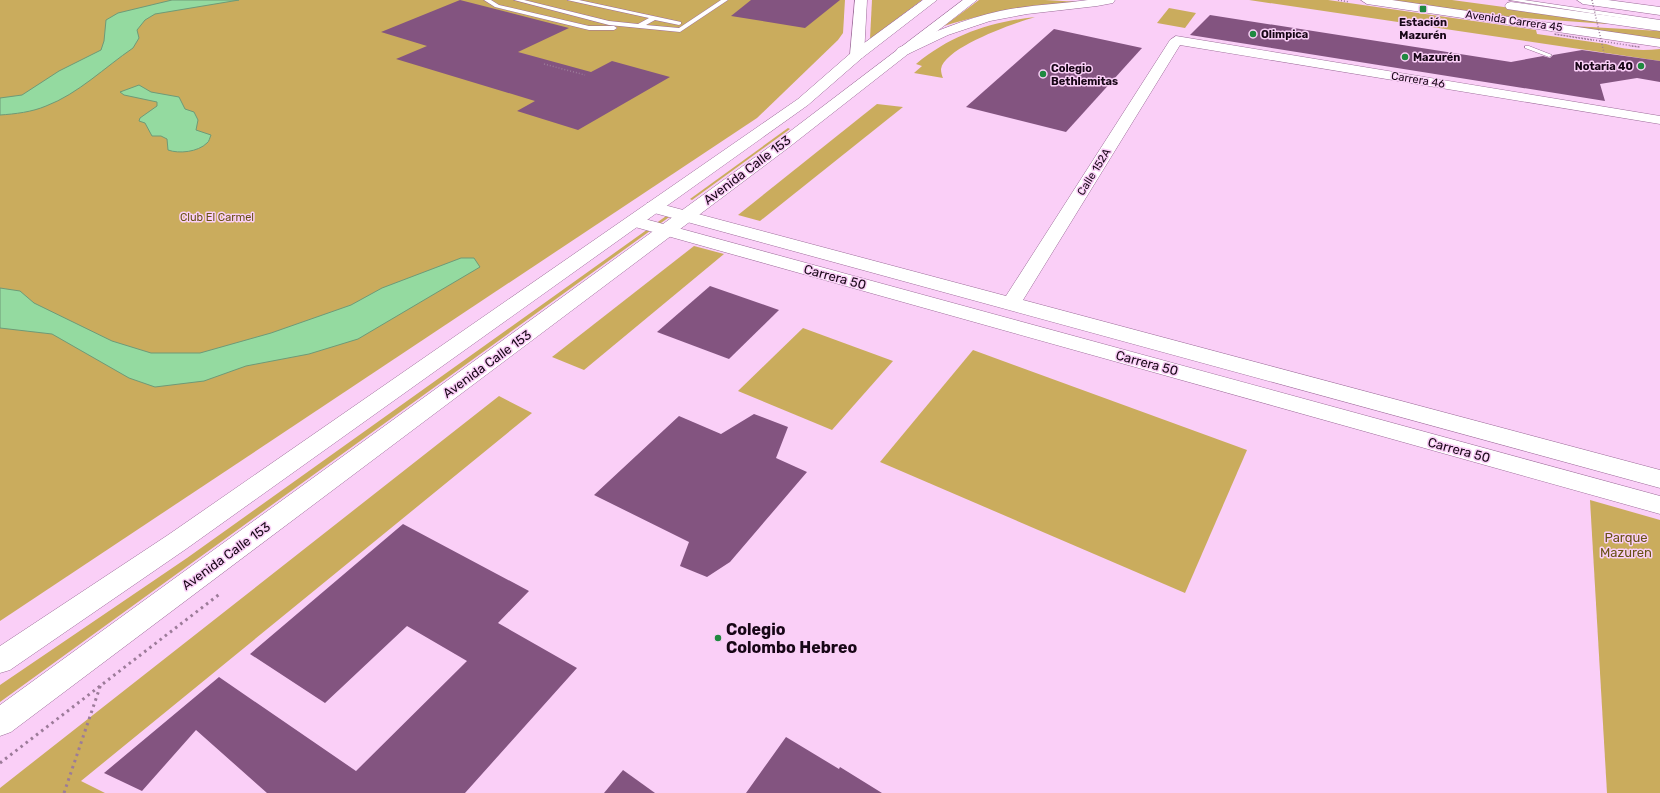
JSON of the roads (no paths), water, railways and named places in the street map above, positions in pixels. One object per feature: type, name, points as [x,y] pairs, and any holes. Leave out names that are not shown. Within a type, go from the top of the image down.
[{"type":"main road","points":[[857,55],[861,0]]},
{"type":"main road","name":"Avenida Calle 153","points":[[0,662],[177,542],[803,102],[857,55],[931,0]]},
{"type":"main road","name":"Avenida Calle 153","points":[[0,722],[782,145],[903,52],[960,0]]},
{"type":"main road","name":"Avenida Calle 153","points":[[803,102],[852,84],[941,18],[971,0]]},
{"type":"main road","points":[[903,52],[956,27],[985,18],[1017,11],[1075,6],[1110,0]]},
{"type":"main road","name":"Avenida Carrera 45","points":[[1367,0],[1660,43]]},
{"type":"main road","points":[[1583,0],[1660,10]]},
{"type":"main road","name":"Avenida Carrera 45","points":[[1495,3],[1660,27]]},
{"type":"main road","points":[[1472,15],[1660,30]]},
{"type":"main road","name":"Carrera 46","points":[[1176,40],[1660,120]]},
{"type":"main road","name":"Calle 152A","points":[[1011,304],[1176,40]]},
{"type":"main road","name":"Carrera 50","points":[[653,207],[1660,479]]},
{"type":"main road","name":"Carrera 50","points":[[634,221],[1660,505]]},
{"type":"lane","points":[[487,0],[497,6],[589,28],[608,29],[640,26],[654,18]]},
{"type":"lane","points":[[517,0],[610,23],[680,30],[725,0]]},
{"type":"lane","points":[[570,0],[688,25]]},
{"type":"lane","points":[[1512,0],[1660,22]]},
{"type":"lane","points":[[1559,0],[1660,15]]},
{"type":"lane","points":[[610,23],[630,13]]},
{"type":"lane","points":[[1527,47],[1550,55]]},
{"type":"place","name":"Estación Mazurén","points":[[1423,9]]},
{"type":"place","name":"Olimpica","points":[[1253,34]]},
{"type":"place","name":"Mazurén","points":[[1405,57]]},
{"type":"place","name":"Notaria 40","points":[[1641,66]]},
{"type":"place","name":"Colegio Bethlemitas","points":[[1043,74]]},
{"type":"place","name":"Colegio Colombo Hebreo","points":[[718,638]]},
{"type":"park label","name":"Club El Carmel","points":[[217,217]]},
{"type":"park label","name":"Parque Mazuren","points":[[1626,544]]}]
